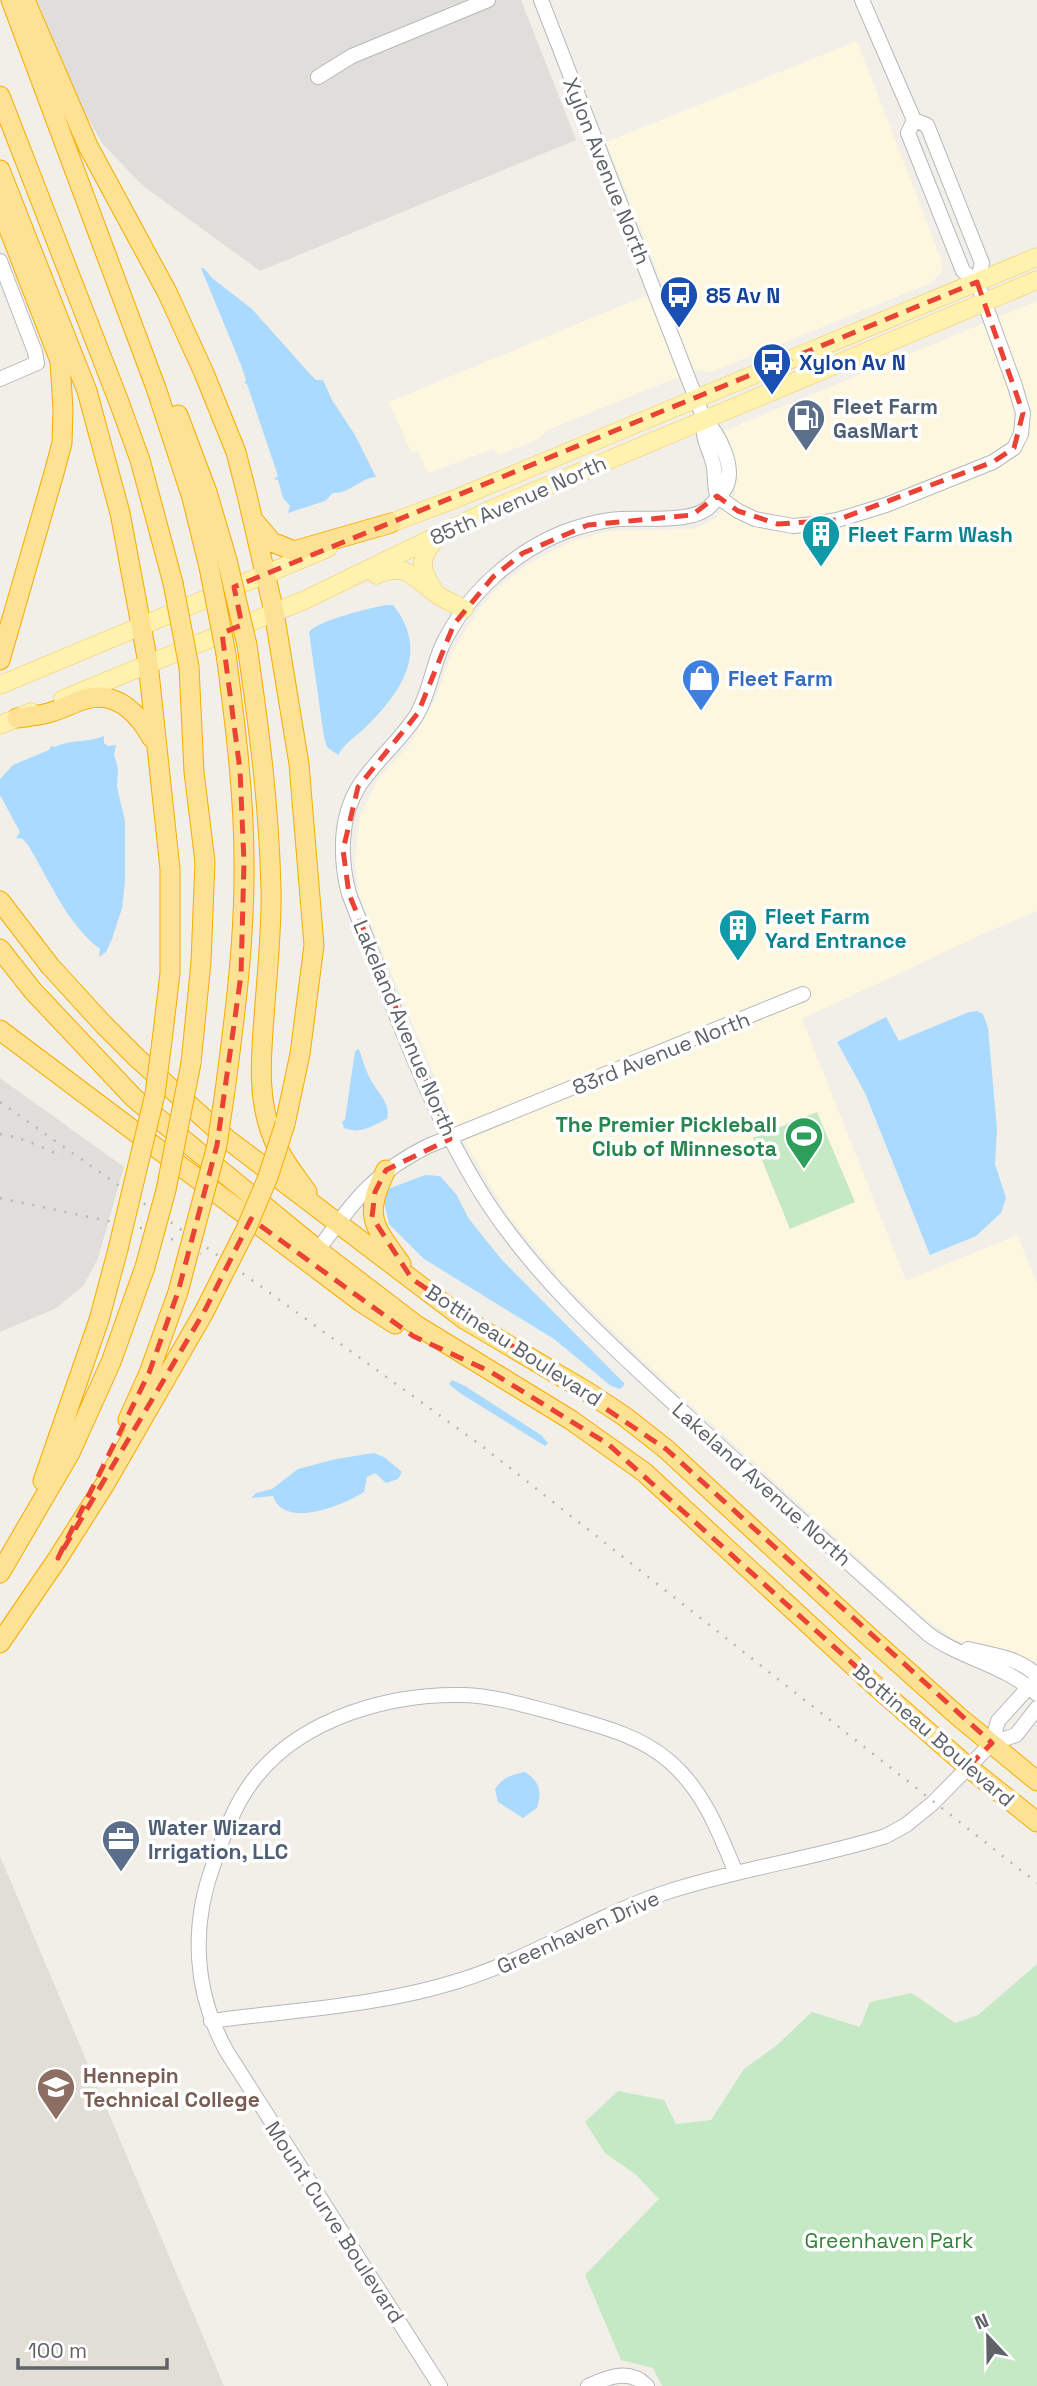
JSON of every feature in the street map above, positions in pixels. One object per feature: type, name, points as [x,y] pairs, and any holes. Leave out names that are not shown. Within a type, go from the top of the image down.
[{"type":"highway","points":[[11,0],[135,331],[192,498],[247,645],[266,785],[270,848],[270,933],[261,1067],[262,1095],[266,1119],[274,1141],[318,1207]]},
{"type":"highway","points":[[0,1643],[105,1485],[204,1312],[268,1177],[285,1124],[300,1054],[314,945],[299,764],[274,612],[236,452],[167,292],[84,138],[25,0]]},
{"type":"highway","points":[[0,96],[140,460],[173,583],[189,667],[194,772],[205,862],[201,962],[191,1063],[166,1190],[145,1267],[122,1332],[70,1453],[0,1573]]},
{"type":"highway","points":[[0,170],[87,391],[120,513],[148,663],[170,869],[172,923],[170,973],[152,1107],[118,1250],[99,1320],[62,1432],[19,1542]]},
{"type":"highway","points":[[0,206],[60,361],[63,408],[59,453],[0,660]]},
{"type":"highway","points":[[252,518],[272,542],[294,551],[391,523]]},
{"type":"highway","points":[[58,1558],[91,1497],[149,1373],[178,1292],[217,1145],[240,975],[244,862],[240,769],[218,563]]},
{"type":"highway","points":[[8,721],[45,714],[89,698],[109,699],[125,705],[142,720],[157,747]]},
{"type":"highway","name":"Bottineau Boulevard","points":[[0,901],[50,966],[137,1058],[227,1139],[464,1319],[624,1416],[666,1449],[866,1634],[1037,1781]]},
{"type":"highway","name":"Bottineau Boulevard","points":[[0,949],[33,991],[134,1098],[318,1250],[416,1325],[571,1420],[644,1472],[871,1682],[968,1767],[1037,1822]]},
{"type":"highway","points":[[0,1030],[361,1302],[413,1336],[491,1372]]},
{"type":"highway","points":[[386,1170],[375,1192],[372,1217],[384,1241],[412,1279]]},
{"type":"main road","name":"85th Avenue North","points":[[0,685],[1037,257]]},
{"type":"main road","name":"85th Avenue North","points":[[8,721],[322,592],[490,510],[1037,280]]},
{"type":"main road","points":[[437,595],[425,578],[423,559],[424,553],[439,535]]},
{"type":"main road","points":[[322,592],[354,585],[393,569],[411,573],[437,595],[464,609]]},
{"type":"street","points":[[318,77],[352,55],[488,0]]},
{"type":"street","name":"Xylon Avenue North","points":[[541,0],[704,419]]},
{"type":"street","points":[[862,0],[914,120],[927,125],[982,263],[976,282]]},
{"type":"street","points":[[704,419],[702,436],[712,461],[713,483],[718,496],[738,511],[793,526],[837,520],[886,505],[993,462],[1014,448],[1021,434],[1023,413],[1015,386],[976,282],[962,271],[908,133],[914,120]]},
{"type":"street","points":[[0,261],[37,363],[0,379]]},
{"type":"street","name":"Lakeland Avenue North","points":[[718,496],[707,509],[692,515],[611,520],[565,532],[523,553],[506,566],[464,609],[443,644],[418,713],[358,787],[344,828],[343,873],[425,1086],[450,1139],[508,1232],[562,1296],[666,1396],[891,1602],[932,1637],[961,1654],[1035,1683],[998,1721],[992,1744]]},
{"type":"street","name":"83rd Avenue North","points":[[318,1250],[365,1189],[386,1170],[428,1146],[803,994]]},
{"type":"street","name":"Mount Curve Boulevard","points":[[440,2386],[227,2052],[211,2021],[201,1984],[198,1958],[200,1911],[207,1880],[237,1805],[255,1777],[290,1743],[338,1717],[364,1709],[434,1696],[465,1695],[496,1699],[621,1733],[646,1745],[689,1781],[705,1803],[736,1873]]},
{"type":"street","points":[[992,1744],[1016,1735],[1037,1708]]},
{"type":"street","name":"Greenhaven Drive","points":[[211,2021],[413,1994],[457,1982],[502,1966],[622,1909],[664,1893],[873,1840],[897,1831],[933,1803],[992,1744]]},
{"type":"street","points":[[588,2386],[613,2376],[629,2375],[639,2378],[647,2386]]},
{"type":"highlighted area","points":[[977,282],[1023,413],[1014,448],[993,462],[837,520],[778,524],[738,511],[717,496],[692,515],[588,525],[523,553],[493,577],[454,624],[418,713],[358,787],[343,850],[349,894],[450,1139],[386,1170],[375,1192],[372,1217],[412,1279],[666,1449],[992,1743],[968,1767],[608,1444],[491,1372],[413,1336],[251,1219],[204,1312],[58,1558],[149,1373],[178,1292],[217,1145],[241,975],[244,862],[240,770],[222,633],[242,625],[234,587]]},
{"type":"shaded area","points":[[37,0],[521,0],[576,140],[260,271],[142,185],[102,143],[84,111]]},
{"type":"shaded area","points":[[857,41],[941,259],[942,272],[931,283],[711,372],[698,370],[658,385],[548,430],[537,440],[498,455],[494,449],[428,473],[418,451],[411,452],[389,402],[664,288],[606,142]]},
{"type":"shaded area","points":[[1037,301],[1037,911],[802,1019],[906,1281],[1017,1235],[1037,1283],[1037,1660],[1029,1661],[955,1640],[923,1617],[657,1374],[564,1283],[507,1215],[453,1121],[359,895],[355,860],[359,819],[378,779],[411,743],[435,700],[452,652],[479,609],[495,590],[528,564],[572,541],[609,531],[694,529],[715,519],[735,495],[733,453],[724,431]]},
{"type":"shaded area","points":[[0,1078],[124,1167],[98,1258],[84,1285],[55,1309],[0,1332]]},
{"type":"shaded area","name":"Hennepin Technical College","points":[[0,1856],[224,2386],[0,2386]]},
{"type":"green space","name":"The Premier Pickleball Club of Minnesota","points":[[817,1112],[855,1202],[790,1229],[753,1138]]},
{"type":"green space","name":"Greenhaven Park","points":[[1037,1964],[1037,2386],[662,2386],[653,2368],[621,2360],[585,2275],[659,2199],[635,2174],[605,2153],[585,2122],[618,2091],[664,2100],[676,2124],[711,2120],[744,2069],[777,2045],[812,2012],[860,2027],[870,2002],[912,1993],[955,2023],[978,2015]]},
{"type":"water","points":[[201,268],[252,309],[316,380],[323,380],[376,477],[345,491],[333,493],[325,501],[288,513],[290,506],[283,498],[278,480],[274,479],[278,476],[247,384],[244,383],[246,380],[241,365]]},
{"type":"water","points":[[393,605],[404,622],[410,639],[406,671],[399,686],[378,715],[338,755],[327,747],[324,737],[309,632],[334,619]]},
{"type":"water","points":[[104,736],[104,743],[108,746],[116,745],[114,755],[118,768],[117,787],[125,821],[125,882],[122,908],[112,939],[106,952],[99,957],[100,949],[88,939],[68,914],[28,845],[23,839],[16,838],[20,832],[0,795],[0,779],[13,765],[49,750],[51,746]]},
{"type":"water","points":[[977,1011],[983,1014],[988,1028],[997,1129],[995,1164],[1006,1198],[1001,1213],[976,1236],[930,1255],[865,1093],[837,1042],[886,1017],[899,1041]]},
{"type":"water","points":[[359,1049],[388,1113],[387,1119],[367,1128],[350,1130],[344,1128],[342,1122],[345,1120],[355,1051]]},
{"type":"water","points":[[425,1175],[440,1176],[456,1194],[469,1219],[502,1260],[625,1384],[620,1389],[611,1386],[554,1339],[424,1259],[389,1224],[384,1202],[388,1189]]},
{"type":"water","points":[[452,1380],[541,1435],[548,1443],[545,1446],[460,1393],[449,1384]]},
{"type":"water","points":[[374,1453],[384,1457],[402,1472],[398,1479],[386,1483],[375,1473],[367,1477],[364,1492],[343,1503],[315,1512],[301,1513],[289,1512],[279,1506],[273,1496],[251,1498],[256,1493],[272,1489],[298,1469]]},
{"type":"water","points":[[525,1772],[537,1783],[539,1797],[537,1808],[523,1818],[498,1802],[495,1789],[508,1777]]},
{"type":"railway","points":[[0,1102],[482,1446],[1037,1883]]},
{"type":"railway","points":[[0,1134],[32,1143],[62,1157]]},
{"type":"railway","points":[[0,1198],[141,1228],[177,1241],[201,1254]]},
{"type":"place","name":"85 Av N","points":[[679,329]]},
{"type":"place","name":"Xylon Av N","points":[[772,396]]},
{"type":"place","name":"Fleet Farm GasMart","points":[[806,452]]},
{"type":"place","name":"Fleet Farm Wash","points":[[821,568]]},
{"type":"place","name":"Fleet Farm","points":[[701,712]]},
{"type":"place","name":"Fleet Farm Yard Entrance","points":[[738,962]]},
{"type":"place","name":"The Premier Pickleball Club of Minnesota","points":[[804,1170]]},
{"type":"place","name":"Water Wizard Irrigation, LLC","points":[[121,1873]]},
{"type":"place","name":"Hennepin Technical College","points":[[56,2121]]}]
